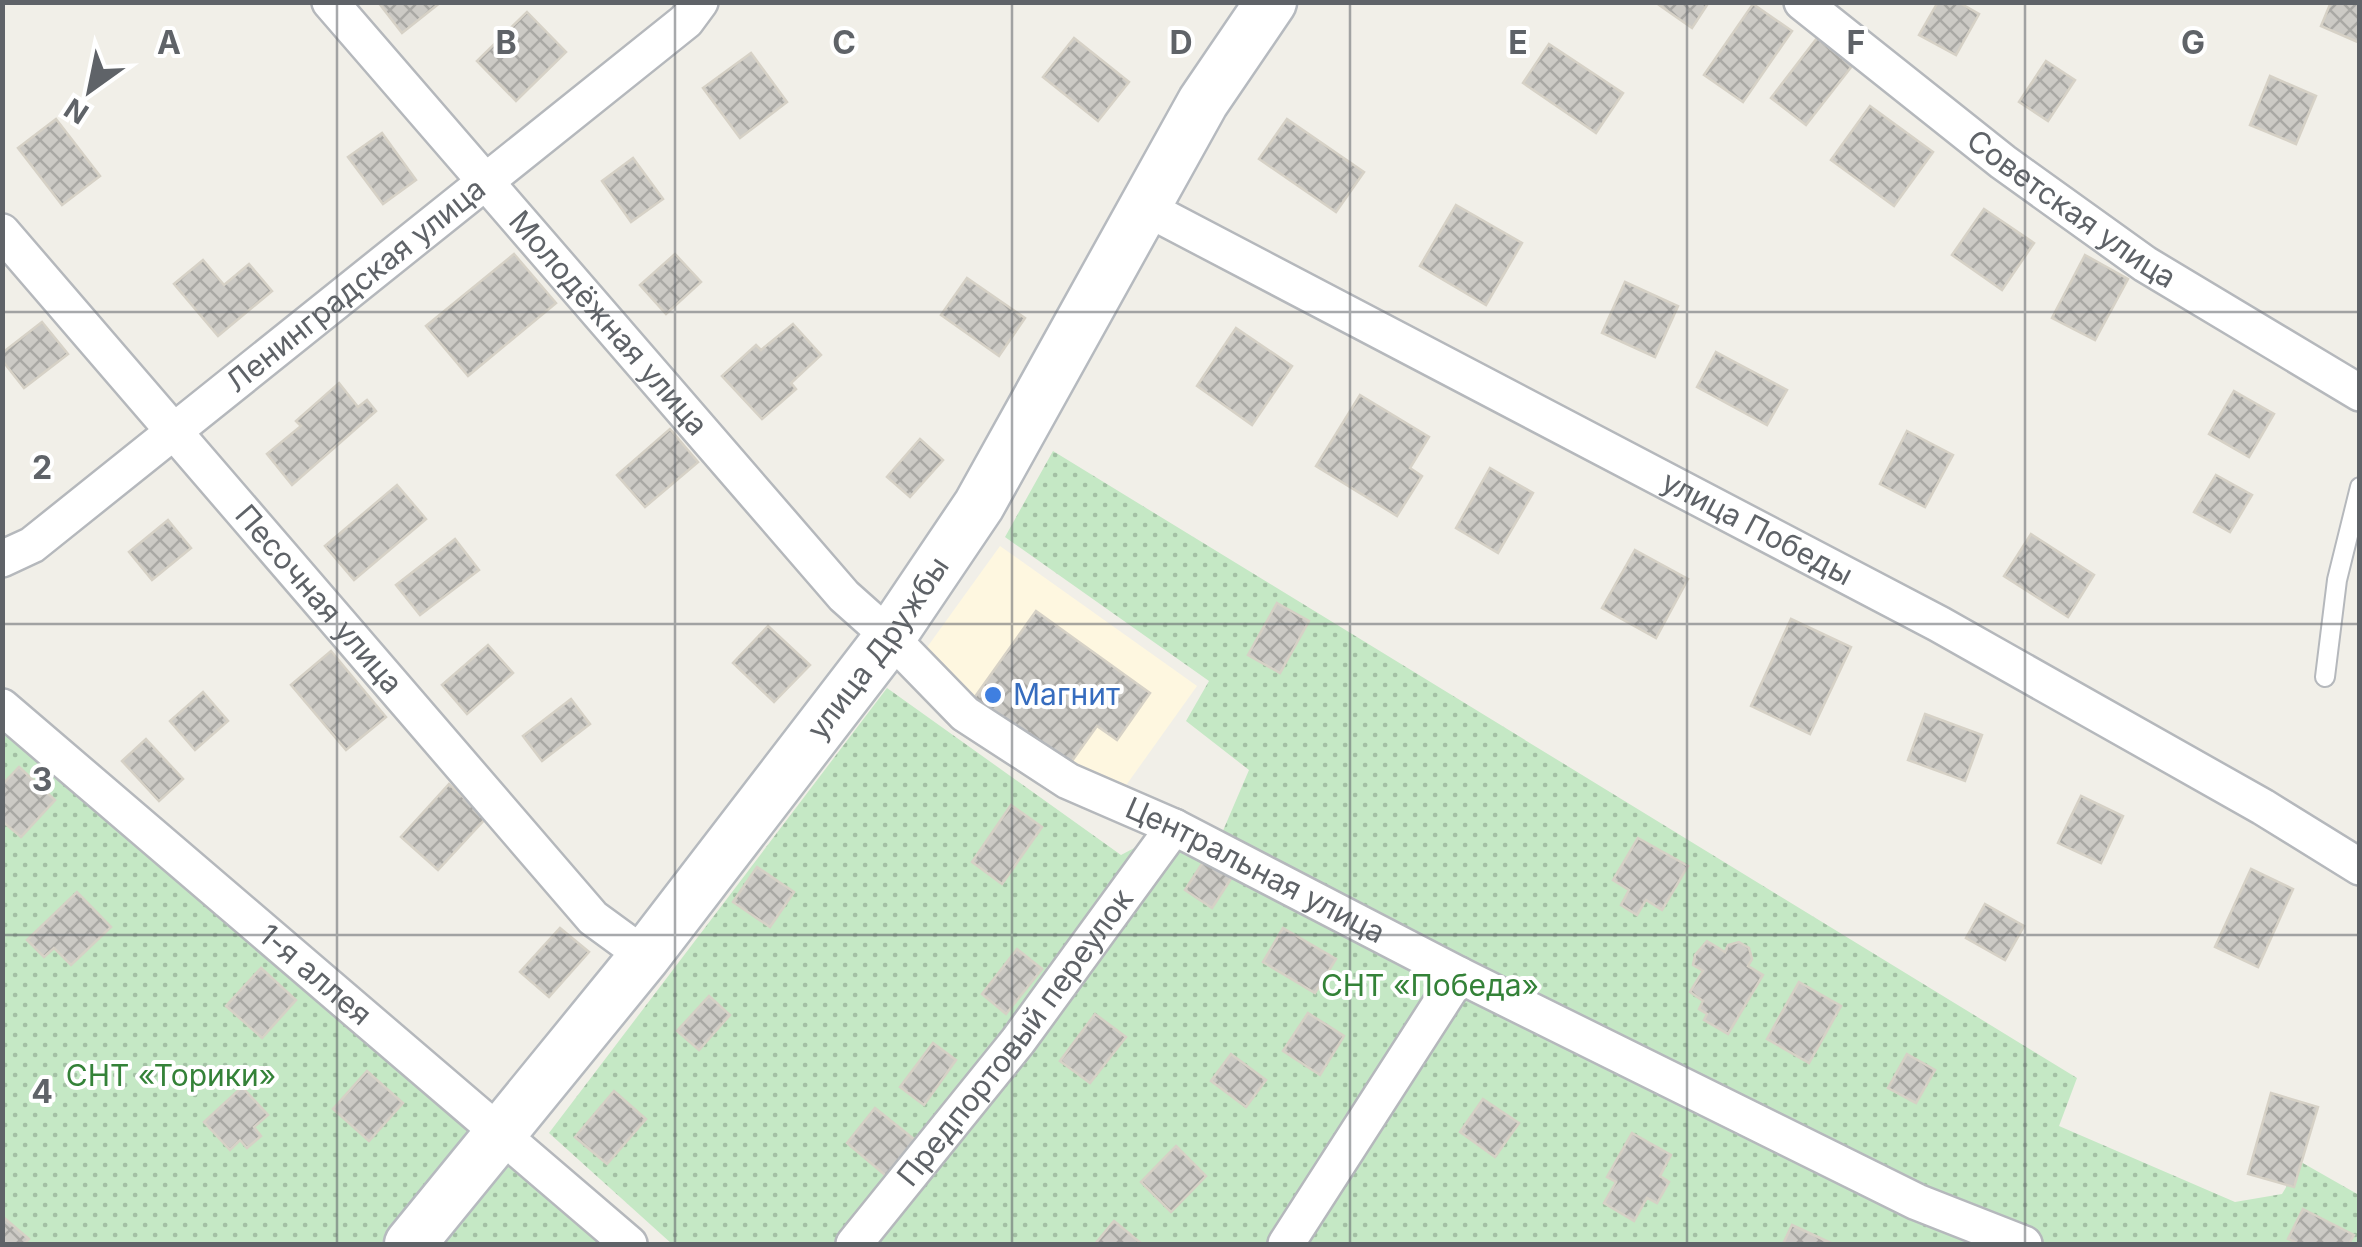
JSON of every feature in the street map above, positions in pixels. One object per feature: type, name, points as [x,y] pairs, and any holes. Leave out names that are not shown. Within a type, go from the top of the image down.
[{"type":"street","name":"Молодёжная улица","points":[[330,2],[844,596],[890,637]]},
{"type":"street","name":"Ленинградская улица","points":[[2,559],[32,545],[174,432],[686,20],[700,2]]},
{"type":"street","name":"улица Дружбы","points":[[410,1244],[645,956],[890,637],[979,504],[1203,102],[1271,2]]},
{"type":"street","name":"Советская улица","points":[[1802,2],[2004,162],[2145,264],[2360,392]]},
{"type":"street","name":"улица Победы","points":[[1146,208],[1939,624],[2263,807],[2360,867]]},
{"type":"street","name":"Песочная улица","points":[[2,232],[594,918],[645,956]]},
{"type":"street","name":"Центральная улица","points":[[890,637],[965,714],[1068,781],[1174,827],[1459,975],[1918,1202],[2024,1244]]},
{"type":"street","name":"1-я аллея","points":[[2,707],[629,1244]]},
{"type":"street","name":"Предпортовый переулок","points":[[854,1244],[1018,1041],[1174,827]]},
{"type":"street","points":[[1286,1244],[1459,975]]},
{"type":"lane","points":[[2325,677],[2337,580],[2360,487]]},
{"type":"shaded area","points":[[1000,546],[1197,686],[1112,805],[915,664]]},
{"type":"green space","name":"СНТ «Победа»","points":[[1053,451],[2077,1078],[2059,1126],[2235,1202],[2282,1194],[2301,1162],[2359,1195],[2359,1244],[672,1244],[549,1133],[887,688],[1121,855],[1174,827],[1222,833],[1249,770],[1186,721],[1209,681],[1005,537]]},
{"type":"green space","name":"СНТ «Торики»","points":[[2,707],[629,1244],[3,1244]]},
{"type":"building","points":[[378,2],[441,2],[402,33]]},
{"type":"building","points":[[1709,2],[1692,28],[1659,5]]},
{"type":"building","points":[[1938,2],[1958,2],[1979,14],[1956,55],[1919,35]]},
{"type":"building","points":[[2331,2],[2360,2],[2360,43],[2321,26]]},
{"type":"building","points":[[1753,4],[1792,31],[1743,102],[1704,75]]},
{"type":"building","points":[[527,12],[566,52],[516,101],[477,61]]},
{"type":"building","points":[[1074,38],[1129,82],[1098,121],[1043,77]]},
{"type":"building","points":[[1817,38],[1852,66],[1806,125],[1771,98]]},
{"type":"building","points":[[1549,44],[1623,93],[1596,133],[1523,83]]},
{"type":"building","points":[[751,53],[787,102],[740,138],[703,88]]},
{"type":"building","points":[[2046,61],[2075,80],[2048,121],[2019,102]]},
{"type":"building","points":[[2270,76],[2316,96],[2296,144],[2250,125]]},
{"type":"building","points":[[1870,106],[1933,152],[1894,206],[1831,160]]},
{"type":"building","points":[[56,119],[100,176],[62,205],[18,148]]},
{"type":"building","points":[[1287,119],[1364,172],[1336,212],[1259,159]]},
{"type":"building","points":[[382,133],[416,180],[383,204],[348,157]]},
{"type":"building","points":[[633,158],[663,199],[631,222],[602,181]]},
{"type":"building","points":[[1456,205],[1522,243],[1486,305],[1420,266]]},
{"type":"building","points":[[1984,209],[2034,243],[2002,290],[1952,255]]},
{"type":"building","points":[[514,254],[556,303],[468,376],[426,326]]},
{"type":"building","points":[[675,254],[701,282],[666,314],[640,285]]},
{"type":"building","points":[[2085,255],[2128,279],[2095,340],[2052,318]]},
{"type":"building","points":[[203,260],[224,285],[249,264],[272,291],[218,336],[174,284]]},
{"type":"building","points":[[967,278],[1025,318],[999,356],[941,315]]},
{"type":"building","points":[[1625,282],[1678,306],[1655,357],[1602,333]]},
{"type":"building","points":[[42,322],[68,354],[24,388],[2,360],[2,353]]},
{"type":"building","points":[[793,324],[821,355],[791,383],[796,389],[762,419],[722,376],[756,345],[761,350]]},
{"type":"building","points":[[1236,328],[1292,366],[1252,425],[1197,386]]},
{"type":"building","points":[[1716,352],[1787,390],[1767,425],[1697,387]]},
{"type":"building","points":[[339,383],[358,407],[367,400],[376,411],[292,485],[267,454],[301,426],[296,421]]},
{"type":"building","points":[[2234,391],[2274,414],[2249,457],[2209,434]]},
{"type":"building","points":[[1360,395],[1429,437],[1410,468],[1422,476],[1397,516],[1316,466]]},
{"type":"building","points":[[670,429],[698,462],[645,507],[617,475]]},
{"type":"building","points":[[1907,431],[1953,455],[1925,507],[1880,484]]},
{"type":"building","points":[[920,439],[943,460],[910,497],[887,477]]},
{"type":"building","points":[[1490,468],[1533,493],[1498,553],[1456,528]]},
{"type":"building","points":[[2216,475],[2252,495],[2230,532],[2194,512]]},
{"type":"building","points":[[397,485],[426,519],[354,580],[325,546]]},
{"type":"building","points":[[168,520],[191,548],[152,580],[129,552]]},
{"type":"building","points":[[2031,534],[2094,575],[2068,617],[2004,576]]},
{"type":"building","points":[[455,539],[479,570],[420,615],[396,585]]},
{"type":"building","points":[[1635,550],[1688,579],[1656,638],[1602,608]]},
{"type":"building","points":[[1277,603],[1309,621],[1280,673],[1248,655]]},
{"type":"building","points":[[1036,611],[1150,693],[1117,740],[1097,726],[1067,768],[972,701]]},
{"type":"building","points":[[1791,619],[1851,647],[1810,734],[1751,706]]},
{"type":"building","points":[[768,626],[810,665],[774,702],[733,663]]},
{"type":"building","points":[[488,645],[513,673],[467,714],[442,685]]},
{"type":"building","points":[[331,651],[386,717],[346,750],[291,685]]},
{"type":"building","points":[[203,692],[228,721],[195,750],[170,721]]},
{"type":"building","points":[[571,699],[590,724],[542,761],[523,736]]},
{"type":"building","points":[[1925,714],[1982,735],[1965,781],[1908,760]]},
{"type":"building","points":[[146,739],[183,779],[159,801],[122,761]]},
{"type":"building","points":[[19,767],[55,800],[21,837],[2,821],[2,785]]},
{"type":"building","points":[[449,784],[486,818],[438,870],[401,837]]},
{"type":"building","points":[[2081,796],[2123,816],[2101,863],[2058,843]]},
{"type":"building","points":[[1011,805],[1042,827],[1002,884],[972,862]]},
{"type":"building","points":[[1638,838],[1688,866],[1662,910],[1646,900],[1637,915],[1621,905],[1629,890],[1613,880]]},
{"type":"building","points":[[1207,856],[1234,874],[1212,908],[1185,890]]},
{"type":"building","points":[[757,867],[794,892],[770,927],[733,902]]},
{"type":"building","points":[[2251,869],[2293,889],[2258,967],[2215,947]]},
{"type":"building","points":[[77,892],[111,927],[71,965],[54,948],[44,957],[27,940]]},
{"type":"building","points":[[1985,904],[2024,926],[2005,960],[1966,938]]},
{"type":"building","points":[[560,928],[589,952],[549,997],[520,972]]},
{"type":"building","points":[[1283,928],[1336,959],[1315,993],[1263,962]]},
{"type":"building","points":[[1707,941],[1725,952],[1728,945],[1739,942],[1749,948],[1752,959],[1748,966],[1763,975],[1728,1034],[1704,1020],[1707,1014],[1699,1009],[1703,1001],[1690,992],[1703,971],[1693,965],[1695,955]]},
{"type":"building","points":[[1017,949],[1042,969],[1006,1014],[982,994]]},
{"type":"building","points":[[261,968],[296,1000],[262,1038],[226,1006]]},
{"type":"building","points":[[1799,982],[1841,1006],[1809,1063],[1767,1039]]},
{"type":"building","points":[[709,996],[730,1015],[699,1050],[677,1031]]},
{"type":"building","points":[[1308,1013],[1344,1036],[1320,1075],[1283,1051]]},
{"type":"building","points":[[1095,1014],[1126,1037],[1090,1083],[1060,1061]]},
{"type":"building","points":[[933,1043],[956,1060],[924,1105],[900,1087]]},
{"type":"building","points":[[1231,1054],[1266,1080],[1246,1107],[1211,1081]]},
{"type":"building","points":[[1907,1054],[1935,1070],[1916,1103],[1888,1088]]},
{"type":"building","points":[[367,1071],[403,1103],[369,1141],[333,1109]]},
{"type":"building","points":[[242,1087],[268,1115],[254,1127],[261,1136],[247,1148],[240,1140],[230,1150],[204,1122]]},
{"type":"building","points":[[614,1091],[646,1119],[607,1164],[575,1137]]},
{"type":"building","points":[[2271,1093],[2318,1107],[2294,1187],[2248,1174]]},
{"type":"building","points":[[1483,1099],[1519,1123],[1495,1157],[1460,1132]]},
{"type":"building","points":[[875,1108],[920,1144],[891,1180],[847,1143]]},
{"type":"building","points":[[1632,1133],[1671,1155],[1660,1176],[1669,1182],[1657,1203],[1647,1198],[1634,1221],[1604,1203],[1616,1182],[1607,1177]]},
{"type":"building","points":[[1176,1146],[1206,1176],[1171,1212],[1141,1182]]},
{"type":"building","points":[[2303,1209],[2354,1235],[2349,1244],[2299,1244],[2288,1239]]},
{"type":"building","points":[[2,1216],[29,1239],[24,1244],[2,1244]]},
{"type":"building","points":[[1114,1221],[1142,1244],[1095,1244]]},
{"type":"building","points":[[1792,1225],[1833,1244],[1783,1244]]},
{"type":"place","name":"Магнит","points":[[993,695]]}]
